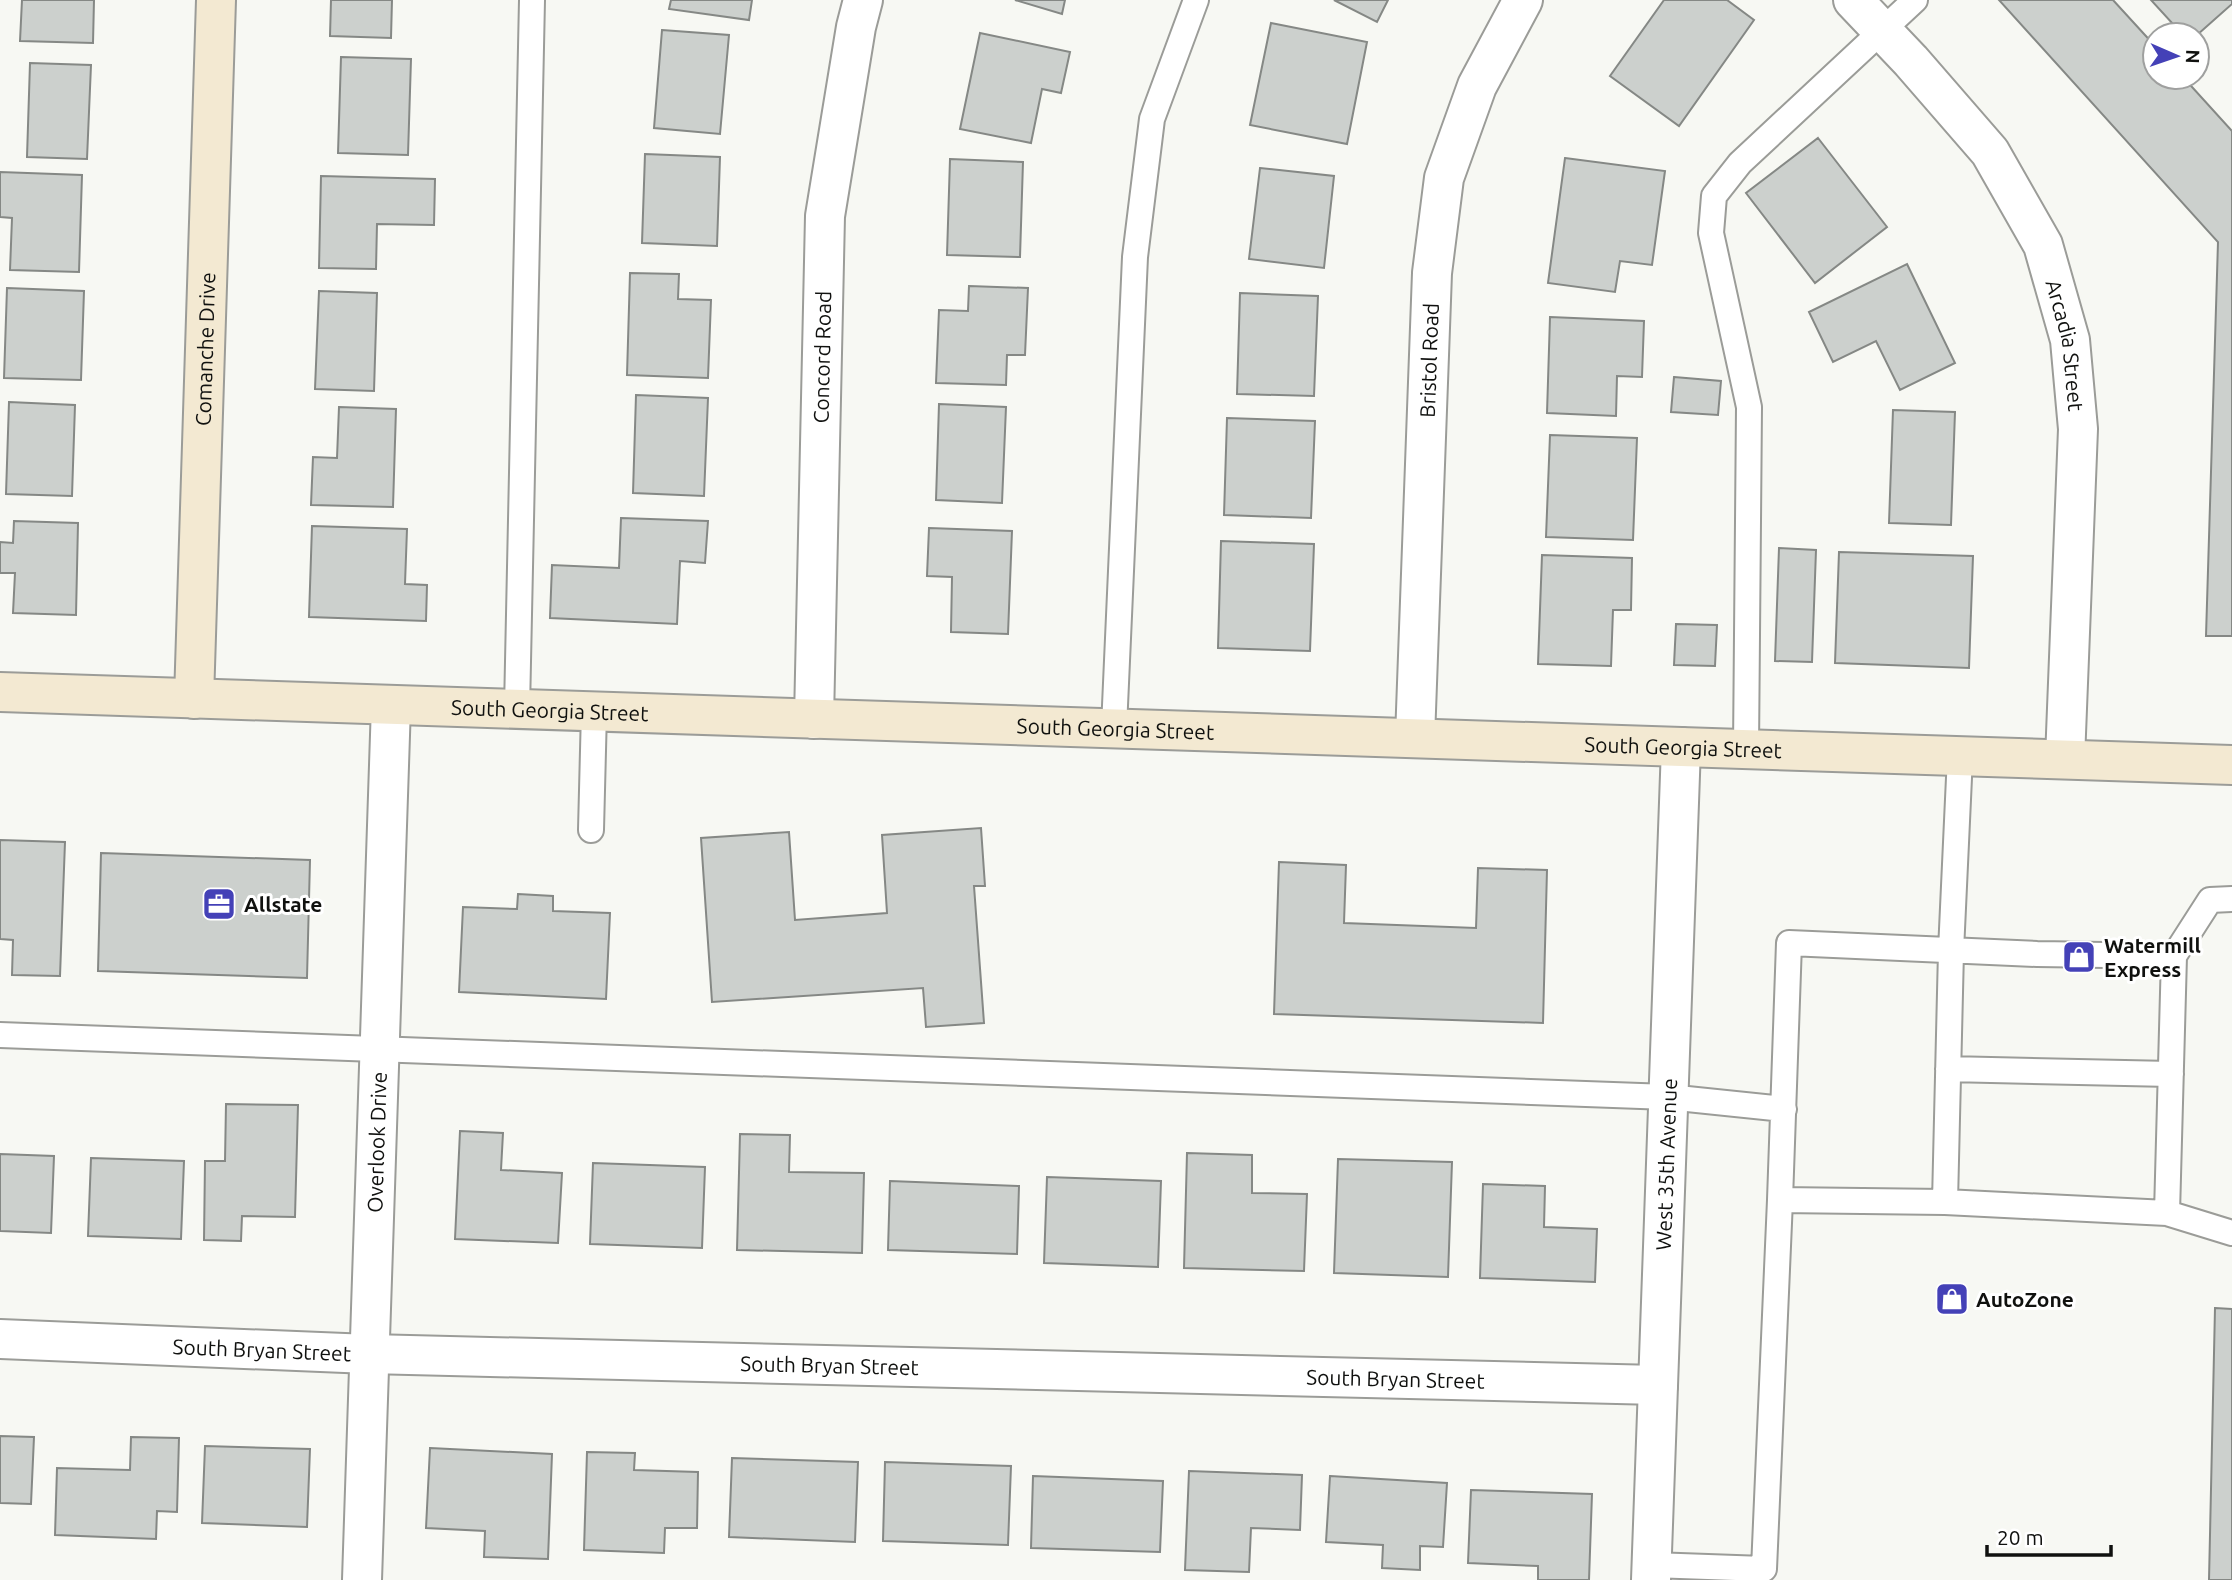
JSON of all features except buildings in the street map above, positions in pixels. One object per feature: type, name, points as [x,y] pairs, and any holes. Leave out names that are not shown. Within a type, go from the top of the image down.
[{"type":"main road","name":"Comanche Drive","points":[[194,699],[216,0]]},
{"type":"main road","name":"South Georgia Street","points":[[0,692],[2232,765]]},
{"type":"street","name":"Concord Road","points":[[814,719],[825,216],[856,27],[863,0]]},
{"type":"street","name":"Bristol Road","points":[[1415,738],[1432,274],[1444,178],[1477,86],[1523,0]]},
{"type":"street","name":"Arcadia Street","points":[[1853,0],[1990,152],[2043,245],[2070,340],[2078,429],[2066,759]]},
{"type":"street","name":"Overlook Drive","points":[[362,1580],[391,705]]},
{"type":"street","name":"West 35th Avenue","points":[[1652,1573],[1681,747]]},
{"type":"street","name":"South Bryan Street","points":[[0,1339],[369,1354],[1658,1385]]},
{"type":"lane","points":[[517,709],[532,0]]},
{"type":"lane","points":[[1114,728],[1135,257],[1152,118],[1196,0]]},
{"type":"lane","points":[[1746,749],[1749,407],[1711,233],[1714,196],[1740,163],[1915,0]]},
{"type":"lane","points":[[592,830],[594,711]]},
{"type":"lane","points":[[1945,1202],[1951,951],[1960,756]]},
{"type":"lane","points":[[2167,1213],[2174,956],[2210,900],[2232,899]]},
{"type":"lane","points":[[1652,1573],[1764,1569],[1789,943],[1951,951],[2174,956]]},
{"type":"lane","points":[[0,1035],[1668,1097],[1784,1109]]},
{"type":"lane","points":[[1948,1069],[2171,1074]]},
{"type":"lane","points":[[1780,1200],[1945,1202],[2167,1213],[2232,1233]]},
{"type":"place","name":"Allstate","points":[[219,904]]},
{"type":"place","name":"Watermill Express","points":[[2079,957]]},
{"type":"place","name":"AutoZone","points":[[1952,1299]]}]
